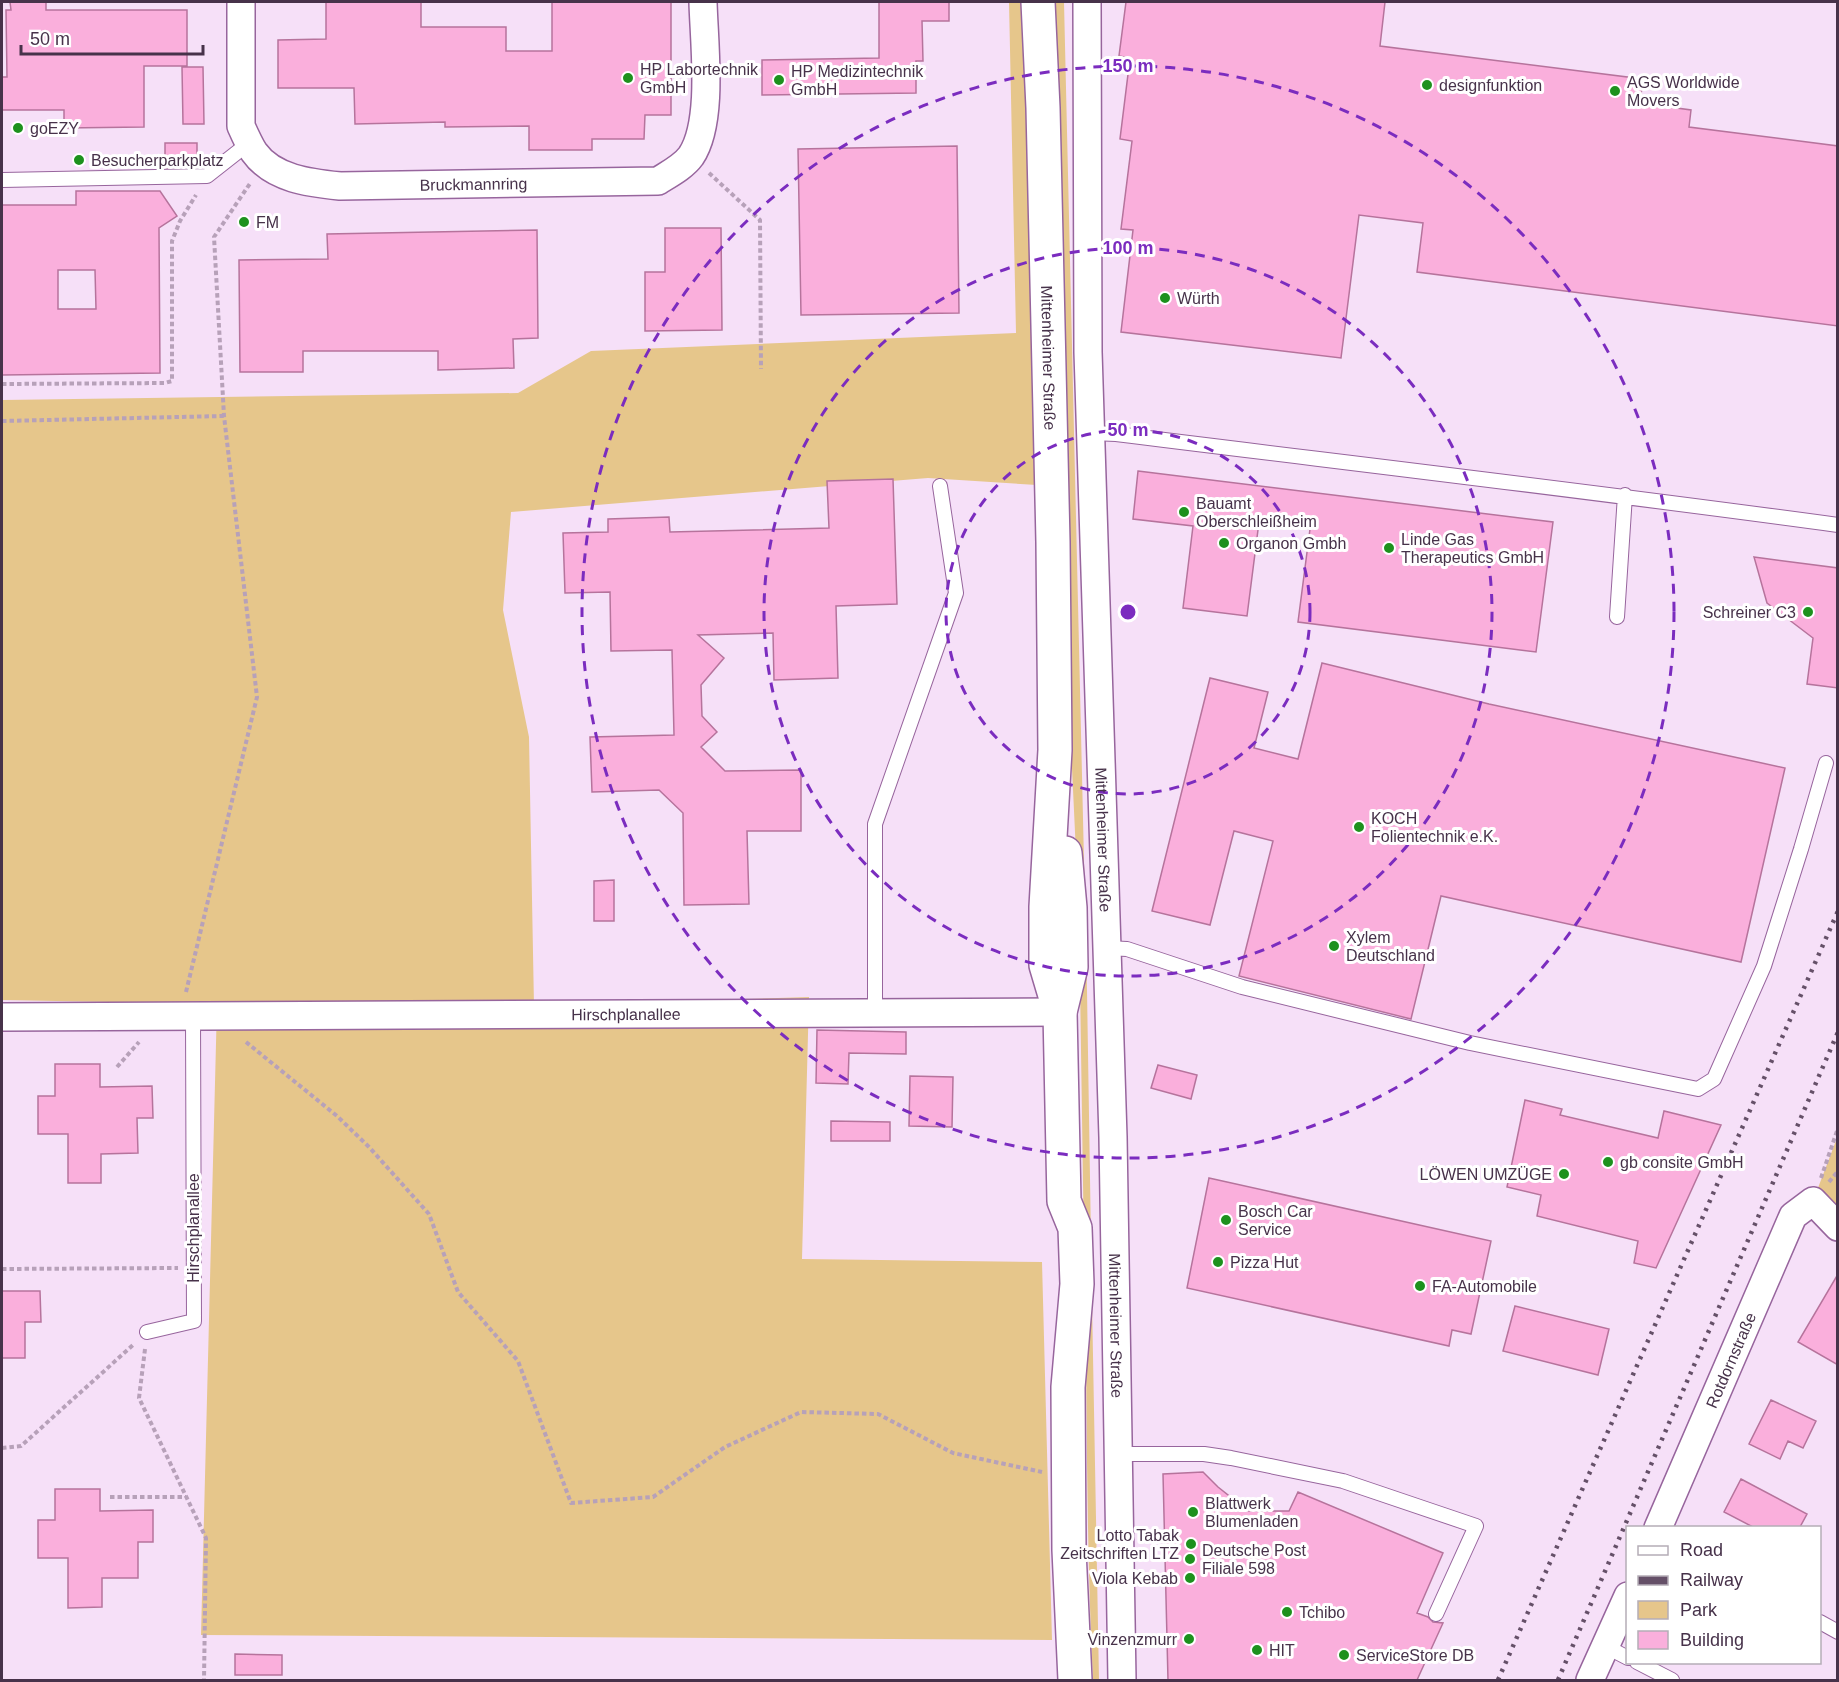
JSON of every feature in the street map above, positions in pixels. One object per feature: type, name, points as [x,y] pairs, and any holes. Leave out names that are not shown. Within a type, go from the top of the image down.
[{"type":"main road","name":"Mittenheimer Straße","points":[[1038,2],[1043,108],[1053,518],[1055,750],[1046,908],[1046,965],[1060,1012],[1064,1201],[1054,1229],[1056,1285],[1068,1387],[1069,1550],[1075,1680]]},
{"type":"street","points":[[241,2],[241,126],[257,153]]},
{"type":"street","name":"Bruckmannring","points":[[257,153],[286,177],[340,186],[658,181],[676,171],[691,156],[703,128],[706,109],[703,2]]},
{"type":"street","name":"Mittenheimer Straße","points":[[1087,2],[1088,340],[1113,1137],[1122,1680]]},
{"type":"street","name":"Hirschplanallee","points":[[2,1017],[1060,1012]]},
{"type":"street","points":[[1813,1201],[1838,1227]]},
{"type":"street","name":"Rotdornstraße","points":[[1658,1526],[1793,1216],[1813,1201]]},
{"type":"street","points":[[1590,1680],[1616,1652],[1626,1605]]},
{"type":"lane","points":[[2,180],[207,176],[257,153]]},
{"type":"lane","points":[[1091,433],[1116,434],[1532,486],[1625,495],[1838,525]]},
{"type":"lane","points":[[875,1012],[875,824],[956,593],[940,486]]},
{"type":"lane","points":[[1617,617],[1625,495]]},
{"type":"lane","points":[[1107,948],[1127,949],[1242,987],[1458,1040],[1698,1089],[1714,1079],[1764,966],[1826,763]]},
{"type":"lane","name":"Hirschplanallee","points":[[147,1332],[194,1321],[186,1016]]},
{"type":"lane","points":[[1118,1454],[1204,1454],[1231,1458],[1343,1481],[1476,1526],[1436,1614]]},
{"type":"lane","points":[[1821,1623],[1838,1632]]},
{"type":"lane","points":[[1641,1664],[1672,1680]]},
{"type":"path","points":[[186,1016],[257,697],[224,416],[214,237],[257,153]]},
{"type":"path","points":[[691,156],[760,220],[761,369]]},
{"type":"path","points":[[2,384],[165,383],[172,381],[172,241],[180,221],[207,176]]},
{"type":"path","points":[[2,421],[224,416]]},
{"type":"path","points":[[245,1040],[337,1116],[369,1147],[429,1214],[458,1292],[518,1361],[571,1503],[653,1497],[724,1447],[801,1412],[878,1414],[952,1453],[1047,1473]]},
{"type":"path","points":[[1813,1201],[1838,1128]]},
{"type":"path","points":[[2,1269],[194,1268]]},
{"type":"path","points":[[2,1448],[21,1446],[147,1332]]},
{"type":"path","points":[[147,1332],[139,1398],[206,1538],[204,1680]]},
{"type":"path","points":[[110,1497],[186,1497]]},
{"type":"green space","points":[[1009,2],[1021,2],[1027,67],[1037,485],[928,478],[511,512],[503,610],[529,737],[534,1006],[809,997],[802,1259],[1042,1262],[1052,1640],[201,1635],[217,1004],[2,1000],[2,400],[518,393],[591,351],[1016,333]]},
{"type":"green space","points":[[1054,2],[1064,2],[1087,990],[1091,1240],[1084,1249],[1079,917],[1067,662]]},
{"type":"green space","points":[[1837,1138],[1837,1227],[1813,1201]]},
{"type":"green space","points":[[1085,1259],[1091,1261],[1094,1266],[1092,1301],[1099,1680],[1093,1680],[1091,1627]]},
{"type":"building","points":[[10,2],[46,2],[46,10],[187,10],[187,66],[144,66],[144,127],[64,128],[64,110],[2,110],[2,77],[7,77],[6,10],[11,10]]},
{"type":"building","points":[[326,2],[421,2],[421,27],[506,27],[506,51],[552,51],[552,2],[671,2],[671,115],[645,115],[644,139],[592,139],[592,150],[529,150],[529,126],[445,127],[445,122],[355,124],[354,88],[278,88],[278,40],[326,39]]},
{"type":"building","points":[[879,2],[949,2],[949,21],[922,21],[923,61],[916,61],[916,93],[762,95],[762,60],[879,58]]},
{"type":"building","points":[[1126,2],[1385,2],[1380,46],[1643,79],[1640,103],[1691,110],[1689,127],[1838,146],[1838,326],[1417,272],[1423,223],[1359,215],[1341,358],[1121,332],[1133,230],[1121,229],[1132,141],[1120,139],[1130,58],[1119,56]]},
{"type":"building","points":[[182,67],[203,67],[204,124],[183,124]]},
{"type":"building","points":[[165,143],[197,143],[197,167],[165,168]]},
{"type":"building","points":[[957,146],[959,313],[801,315],[798,149]]},
{"type":"building","points":[[76,191],[160,191],[177,216],[159,228],[160,373],[2,375],[2,205],[76,205]],"holes":[[[58,270],[95,270],[96,309],[58,309]]]},
{"type":"building","points":[[665,228],[721,228],[722,330],[645,331],[645,272],[665,272]]},
{"type":"building","points":[[537,230],[538,338],[513,339],[514,368],[438,370],[438,351],[303,351],[303,372],[240,372],[239,260],[328,259],[327,234]]},
{"type":"building","points":[[1138,471],[1553,522],[1536,652],[1298,622],[1310,529],[1259,522],[1247,616],[1183,608],[1193,526],[1133,519]]},
{"type":"building","points":[[893,479],[897,604],[836,606],[838,678],[774,680],[773,633],[698,635],[724,658],[701,685],[702,716],[717,732],[701,747],[725,771],[801,770],[801,831],[747,831],[749,904],[684,905],[683,813],[659,790],[592,792],[590,737],[674,735],[672,650],[611,651],[610,592],[565,593],[563,533],[608,532],[608,519],[669,517],[670,532],[829,528],[827,481]]},
{"type":"building","name":"Schreiner C3","points":[[1754,557],[1838,568],[1838,688],[1807,684],[1813,638],[1767,603]]},
{"type":"building","points":[[1322,663],[1489,704],[1785,768],[1741,962],[1441,896],[1411,1019],[1239,976],[1273,841],[1234,831],[1210,925],[1152,911],[1210,678],[1268,692],[1254,748],[1298,759]]},
{"type":"building","points":[[614,880],[614,921],[594,921],[594,881]]},
{"type":"building","points":[[817,1030],[906,1032],[906,1054],[849,1053],[848,1084],[816,1083]]},
{"type":"building","points":[[55,1064],[100,1064],[100,1087],[152,1086],[153,1118],[137,1118],[138,1153],[101,1154],[101,1183],[68,1183],[68,1134],[38,1134],[38,1096],[55,1096]]},
{"type":"building","points":[[1158,1065],[1197,1075],[1191,1099],[1151,1088]]},
{"type":"building","points":[[910,1076],[953,1077],[952,1127],[909,1126]]},
{"type":"building","name":"gb consite GmbH","points":[[1525,1100],[1562,1109],[1560,1115],[1658,1138],[1664,1111],[1721,1125],[1656,1268],[1634,1263],[1638,1241],[1537,1216],[1541,1195],[1507,1187]]},
{"type":"building","points":[[831,1121],[890,1122],[890,1141],[831,1141]]},
{"type":"building","points":[[1209,1178],[1491,1241],[1471,1334],[1452,1330],[1449,1346],[1187,1288]]},
{"type":"building","points":[[1838,1274],[1838,1365],[1798,1342]]},
{"type":"building","points":[[2,1291],[40,1291],[41,1322],[25,1322],[25,1358],[2,1358]]},
{"type":"building","points":[[1515,1306],[1609,1329],[1598,1375],[1503,1351]]},
{"type":"building","points":[[1771,1400],[1816,1421],[1803,1448],[1788,1441],[1780,1459],[1749,1444]]},
{"type":"building","points":[[1203,1472],[1233,1499],[1234,1511],[1289,1511],[1298,1492],[1443,1553],[1417,1613],[1428,1617],[1433,1622],[1443,1623],[1417,1680],[1168,1680],[1163,1474]]},
{"type":"building","points":[[1741,1479],[1807,1514],[1801,1526],[1751,1526],[1724,1512]]},
{"type":"building","points":[[55,1489],[100,1489],[100,1511],[153,1510],[153,1542],[138,1542],[138,1578],[102,1578],[102,1607],[68,1608],[68,1558],[38,1558],[38,1520],[55,1520]]},
{"type":"building","points":[[235,1654],[282,1655],[282,1675],[235,1675]]},
{"type":"railway","points":[[1498,1680],[1838,911]]},
{"type":"railway","points":[[1558,1680],[1838,1032]]},
{"type":"place","name":"HP Labortechnik GmbH","points":[[628,78]]},
{"type":"place","name":"HP Medizintechnik GmbH","points":[[779,80]]},
{"type":"place","name":"designfunktion","points":[[1427,85]]},
{"type":"place","name":"AGS Worldwide Movers","points":[[1615,91]]},
{"type":"place","name":"goEZY","points":[[18,128]]},
{"type":"place","name":"Besucherparkplatz","points":[[79,160]]},
{"type":"place","name":"FM","points":[[244,222]]},
{"type":"place","name":"Würth","points":[[1165,298]]},
{"type":"place","name":"Bauamt Oberschleißheim","points":[[1184,512]]},
{"type":"place","name":"Organon Gmbh","points":[[1224,543]]},
{"type":"place","name":"Linde Gas Therapeutics GmbH","points":[[1389,548]]},
{"type":"place","name":"Schreiner C3","points":[[1808,612]]},
{"type":"place","name":"KOCH Folientechnik e.K.","points":[[1359,827]]},
{"type":"place","name":"Xylem Deutschland","points":[[1334,946]]},
{"type":"place","name":"gb consite GmbH","points":[[1608,1162]]},
{"type":"place","name":"LÖWEN UMZÜGE","points":[[1564,1174]]},
{"type":"place","name":"Bosch Car Service","points":[[1226,1220]]},
{"type":"place","name":"Pizza Hut","points":[[1218,1262]]},
{"type":"place","name":"FA-Automobile","points":[[1420,1286]]},
{"type":"place","name":"Blattwerk Blumenladen","points":[[1193,1512]]},
{"type":"place","name":"Lotto Tabak Zeitschriften LTZ","points":[[1191,1544]]},
{"type":"place","name":"Deutsche Post Filiale 598","points":[[1190,1559]]},
{"type":"place","name":"Viola Kebab","points":[[1190,1578]]},
{"type":"place","name":"Tchibo","points":[[1287,1612]]},
{"type":"place","name":"Vinzenzmurr","points":[[1189,1639]]},
{"type":"place","name":"HIT","points":[[1257,1650]]},
{"type":"place","name":"ServiceStore DB","points":[[1344,1655]]}]
